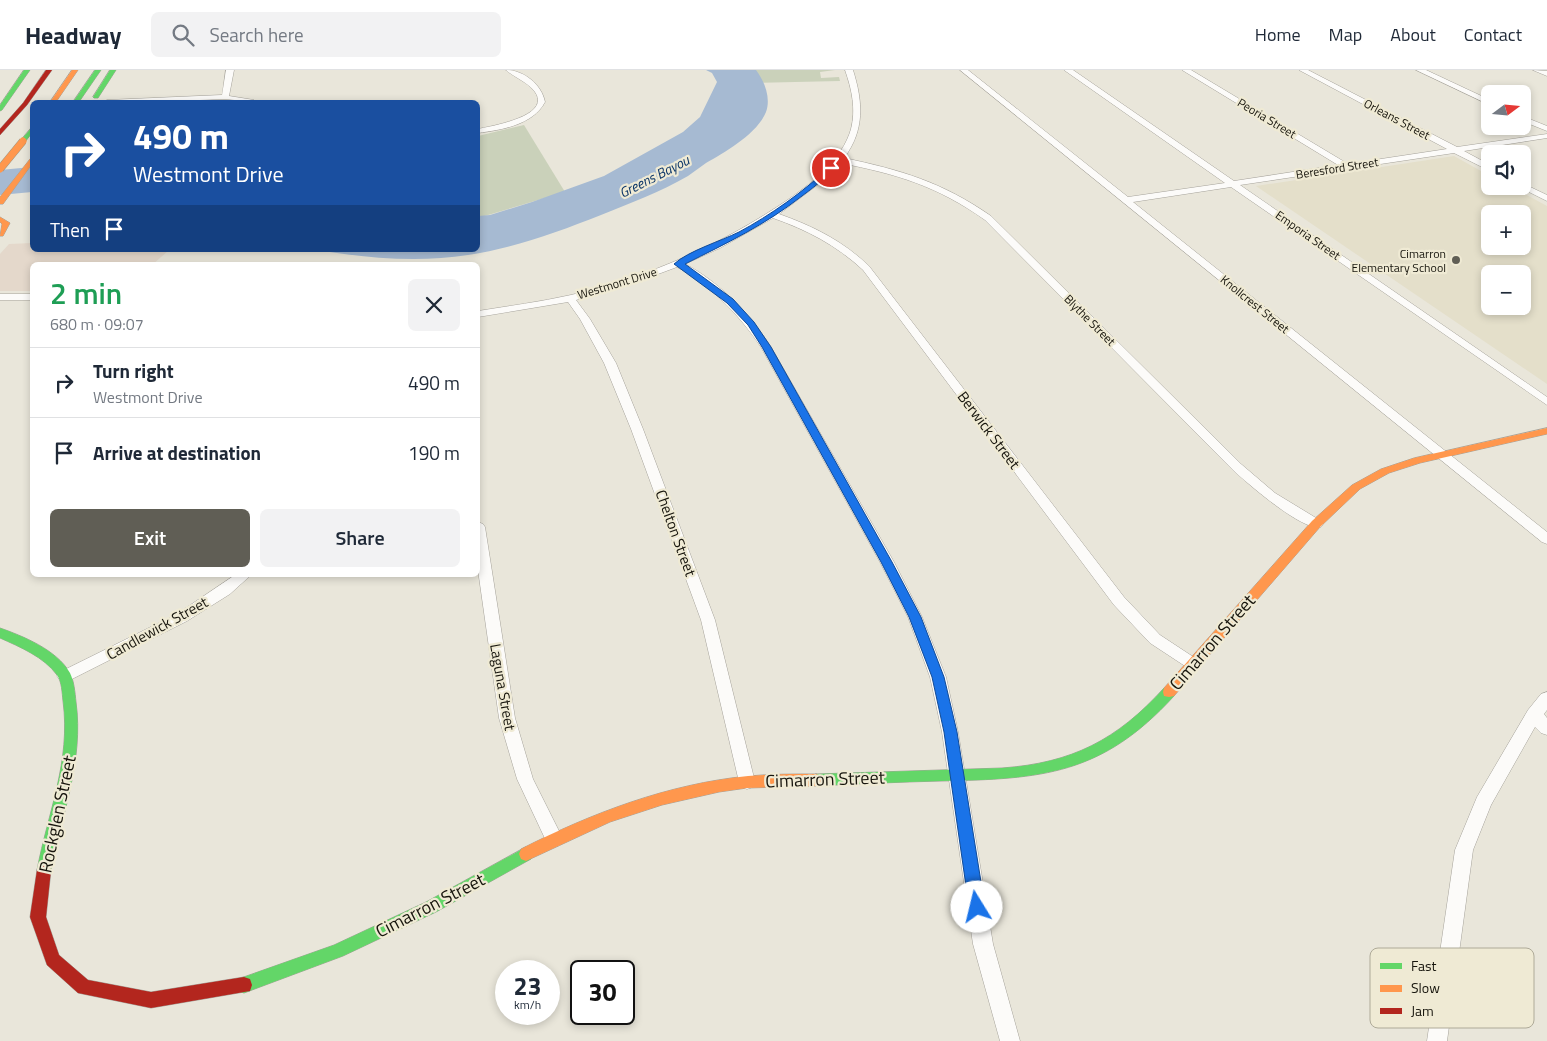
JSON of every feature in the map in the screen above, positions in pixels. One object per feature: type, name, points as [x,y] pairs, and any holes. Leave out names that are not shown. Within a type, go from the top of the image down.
[{"type":"main road","points":[[5,81],[13,70]]},
{"type":"main road","points":[[0,109],[27,70]]},
{"type":"main road","points":[[0,134],[25,104],[49,70]]},
{"type":"main road","points":[[54,100],[75,70]]},
{"type":"main road","points":[[77,100],[98,70]]},
{"type":"main road","points":[[93,100],[113,70]]},
{"type":"main road","points":[[0,169],[30,132]]},
{"type":"main road","points":[[0,155],[30,153]]},
{"type":"main road","points":[[0,202],[30,163]]},
{"type":"main road","points":[[0,220],[6,223],[0,234]]},
{"type":"main road","name":"Cimarron Street","points":[[46,940],[53,960],[84,987],[151,1000],[237,987],[337,951],[431,907],[554,839],[634,807],[688,793],[747,782],[957,775],[1039,769],[1073,761],[1110,744],[1158,705],[1316,524],[1356,486],[1385,471],[1418,460],[1547,431]]},
{"type":"main road","points":[[0,634],[30,646],[53,663],[66,676]]},
{"type":"main road","name":"Rockglen Street","points":[[46,940],[38,917],[45,864],[71,760],[73,717],[66,676]]},
{"type":"street","points":[[225,97],[230,70]]},
{"type":"street","points":[[480,131],[517,122],[531,115],[540,106],[542,100],[540,93],[510,70]]},
{"type":"street","name":"Westmont Drive","points":[[480,314],[570,298],[628,281],[678,264],[742,233],[773,215],[823,177],[839,160],[853,135],[857,120],[858,104],[849,70]]},
{"type":"street","name":"Knollcrest Street","points":[[964,70],[1547,538]]},
{"type":"street","name":"Emporia Street","points":[[1068,70],[1547,402]]},
{"type":"street","name":"Peoria Street","points":[[1186,70],[1347,167]]},
{"type":"street","name":"Orleans Street","points":[[1303,70],[1481,163]]},
{"type":"street","points":[[1420,70],[1481,99]]},
{"type":"street","points":[[1537,70],[1547,74]]},
{"type":"street","points":[[165,100],[225,97],[241,100]]},
{"type":"street","points":[[1531,122],[1547,129]]},
{"type":"street","name":"Beresford Street","points":[[1127,200],[1547,136]]},
{"type":"street","name":"Blythe Street","points":[[839,160],[903,173],[940,187],[962,198],[988,218],[1237,467],[1270,496],[1316,524]]},
{"type":"street","points":[[1531,190],[1547,198]]},
{"type":"street","name":"Berwick Street","points":[[773,215],[803,225],[830,239],[850,252],[866,268],[1119,601],[1156,639],[1193,664]]},
{"type":"street","points":[[678,264],[688,268],[730,301],[751,324],[766,347],[887,562],[915,617],[938,677],[950,732],[983,944],[1010,1041]]},
{"type":"street","points":[[0,297],[30,297]]},
{"type":"street","name":"Chelton Street","points":[[570,298],[585,319],[610,362],[708,620],[747,782]]},
{"type":"street","name":"Laguna Street","points":[[480,540],[507,718],[525,779],[554,839]]},
{"type":"street","name":"Candlewick Street","points":[[66,676],[138,641],[197,608],[241,577]]},
{"type":"street","points":[[1450,948],[1464,850],[1483,802],[1534,715],[1547,698]]},
{"type":"street","points":[[1534,715],[1547,728]]},
{"type":"street","points":[[1437,1041],[1439,1028]]},
{"type":"shaded area","name":"Cimarron Elementary School","points":[[1454,156],[1481,171],[1481,195],[1527,195],[1547,206],[1547,384],[1256,186]]},
{"type":"shaded area","points":[[30,243],[30,252],[167,252],[155,262],[30,262],[30,291],[0,291],[0,254],[9,244]]},
{"type":"green space","points":[[745,70],[835,70],[820,72],[821,78],[839,77],[840,81],[755,83]]},
{"type":"green space","points":[[524,125],[565,192],[480,217],[480,136]]},
{"type":"water","name":"Greens Bayou","points":[[706,70],[756,70],[766,90],[768,101],[766,112],[756,128],[740,142],[688,176],[656,192],[552,233],[519,244],[485,252],[430,259],[411,259],[332,252],[480,252],[480,216],[490,215],[532,202],[604,176],[683,132],[700,117],[717,82],[712,73]]},
{"type":"water","points":[[30,167],[30,192],[0,195],[0,170]]},
{"type":"traffic: fast","points":[[0,109],[27,70]]},
{"type":"traffic: fast","points":[[77,100],[98,70]]},
{"type":"traffic: fast","points":[[96,97],[113,70]]},
{"type":"traffic: fast","points":[[23,141],[30,132]]},
{"type":"traffic: fast","points":[[0,633],[43,654],[58,667],[66,679],[72,720],[72,742],[65,785],[44,870]]},
{"type":"traffic: fast","points":[[816,780],[1002,773],[1032,771],[1061,765],[1101,748],[1126,732],[1149,713],[1169,692]]},
{"type":"traffic: fast","points":[[244,985],[337,951],[431,907],[526,854]]},
{"type":"traffic: slow","points":[[54,100],[75,70]]},
{"type":"traffic: slow","points":[[0,169],[23,141]]},
{"type":"traffic: slow","points":[[0,202],[30,163]]},
{"type":"traffic: slow","points":[[0,219],[6,223],[0,234]]},
{"type":"traffic: slow","points":[[1169,692],[1316,524],[1356,487],[1385,471],[1418,460],[1547,431]]},
{"type":"traffic: slow","points":[[526,854],[605,818],[662,799],[719,786],[747,782],[816,780]]},
{"type":"traffic: jam","points":[[0,133],[25,104],[49,70]]},
{"type":"traffic: jam","points":[[44,870],[38,917],[53,960],[84,987],[151,1000],[244,985]]},
{"type":"place","name":"Cimarron Elementary School","points":[[1456,260]]},
{"type":"route","points":[[831,168],[823,177],[773,215],[742,233],[678,264],[688,268],[730,301],[751,324],[766,347],[887,562],[915,617],[938,677],[950,732],[977,907]]}]
